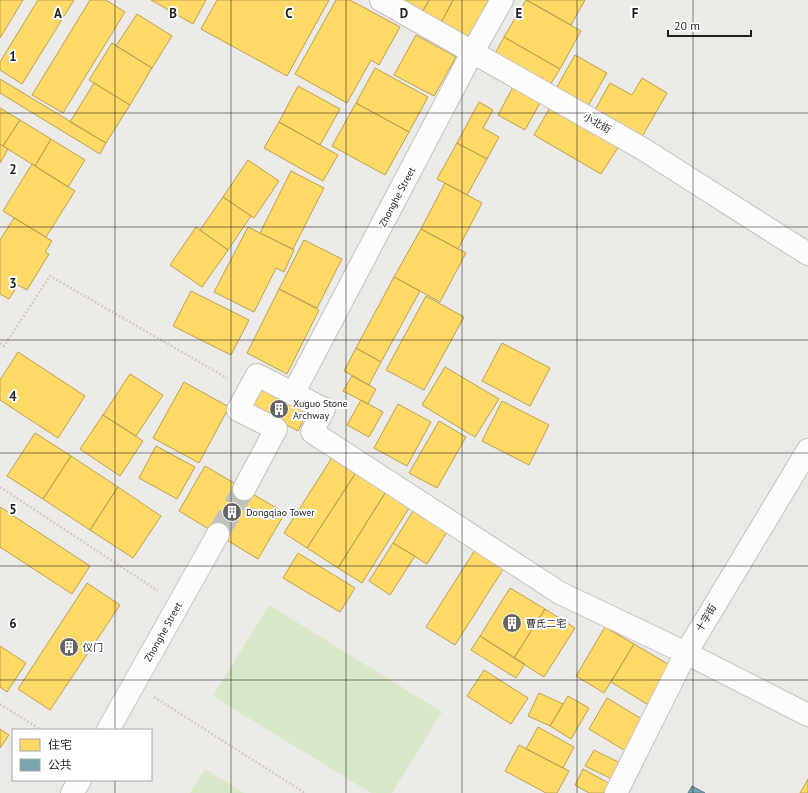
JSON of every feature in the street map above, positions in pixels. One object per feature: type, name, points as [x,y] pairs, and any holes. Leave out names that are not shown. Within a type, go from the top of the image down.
[{"type":"street","name":"小北街","points":[[381,0],[643,150],[808,254]]},
{"type":"street","name":"Zhonghe Street","points":[[294,394],[472,53],[502,0]]},
{"type":"street","points":[[244,489],[276,429],[238,410],[257,375],[324,409],[312,432],[560,593],[686,653],[808,715]]},
{"type":"street","name":"十字街","points":[[616,793],[686,653],[808,450]]},
{"type":"street","name":"Zhonghe Street","points":[[109,729],[218,534]]},
{"type":"street","points":[[72,793],[79,781]]},
{"type":"path","points":[[0,343],[4,346],[50,276],[248,390]]},
{"type":"path","points":[[0,487],[178,604]]},
{"type":"path","points":[[133,684],[305,793]]},
{"type":"path","points":[[0,704],[39,729]]},
{"type":"green space","points":[[269,605],[442,712],[392,793],[371,793],[213,696]]},
{"type":"green space","points":[[205,769],[244,793],[190,793]]},
{"type":"building: 住宅","points":[[0,0],[23,0],[0,38]]},
{"type":"building: 住宅","points":[[38,0],[74,0],[22,84],[0,70],[0,62]]},
{"type":"building: 住宅","points":[[90,0],[106,0],[125,12],[63,113],[32,95]]},
{"type":"building: 住宅","points":[[151,0],[206,0],[193,24]]},
{"type":"building: 住宅","points":[[217,0],[329,0],[287,76],[201,29]]},
{"type":"building: 住宅","points":[[336,0],[350,0],[400,27],[379,65],[371,60],[347,103],[295,74]]},
{"type":"building: 住宅","points":[[399,0],[429,0],[422,13]]},
{"type":"building: 住宅","points":[[429,0],[453,0],[441,23],[422,13]]},
{"type":"building: 住宅","points":[[453,0],[489,0],[468,38],[441,23]]},
{"type":"building: 住宅","points":[[526,0],[581,31],[560,69],[504,37]]},
{"type":"building: 住宅","points":[[527,0],[585,0],[571,25]]},
{"type":"building: 住宅","points":[[137,14],[172,36],[152,68],[116,46]]},
{"type":"building: 住宅","points":[[416,35],[456,57],[434,96],[394,75]]},
{"type":"building: 住宅","points":[[504,37],[560,69],[547,90],[492,59]]},
{"type":"building: 住宅","points":[[112,43],[152,68],[130,105],[89,80]]},
{"type":"building: 住宅","points":[[575,55],[607,73],[585,111],[553,94]]},
{"type":"building: 住宅","points":[[375,68],[428,97],[409,132],[356,103]]},
{"type":"building: 住宅","points":[[642,78],[667,93],[639,142],[592,115],[610,83],[632,95]]},
{"type":"building: 住宅","points":[[0,79],[106,143],[100,154],[0,93]]},
{"type":"building: 住宅","points":[[94,83],[130,105],[106,143],[70,122]]},
{"type":"building: 住宅","points":[[298,86],[340,109],[320,145],[279,122]]},
{"type":"building: 住宅","points":[[513,87],[541,101],[525,130],[498,115]]},
{"type":"building: 住宅","points":[[479,102],[493,110],[483,128],[499,137],[487,159],[457,143]]},
{"type":"building: 住宅","points":[[356,103],[409,132],[385,175],[332,146]]},
{"type":"building: 住宅","points":[[551,106],[619,146],[601,174],[534,135]]},
{"type":"building: 住宅","points":[[0,108],[20,120],[3,146],[0,144]]},
{"type":"building: 住宅","points":[[20,120],[51,139],[35,166],[3,146]]},
{"type":"building: 住宅","points":[[279,122],[338,155],[323,181],[264,148]]},
{"type":"building: 住宅","points":[[51,139],[85,160],[68,187],[35,166]]},
{"type":"building: 住宅","points":[[457,143],[487,159],[467,195],[437,179]]},
{"type":"building: 住宅","points":[[0,144],[8,149],[0,163]]},
{"type":"building: 住宅","points":[[248,160],[279,181],[254,218],[223,197]]},
{"type":"building: 住宅","points":[[32,164],[75,191],[46,237],[3,211]]},
{"type":"building: 住宅","points":[[291,171],[324,188],[293,249],[260,233]]},
{"type":"building: 住宅","points":[[445,183],[482,203],[458,249],[421,229]]},
{"type":"building: 住宅","points":[[223,197],[251,216],[228,250],[200,230]]},
{"type":"building: 住宅","points":[[14,218],[52,241],[45,252],[49,254],[27,290],[18,285],[9,299],[0,294],[0,240]]},
{"type":"building: 住宅","points":[[196,227],[228,250],[202,287],[170,265]]},
{"type":"building: 住宅","points":[[248,227],[294,250],[284,272],[276,268],[254,312],[214,292]]},
{"type":"building: 住宅","points":[[421,229],[466,253],[440,302],[394,277]]},
{"type":"building: 住宅","points":[[304,240],[342,259],[317,308],[279,289]]},
{"type":"building: 住宅","points":[[394,277],[420,291],[381,362],[356,348]]},
{"type":"building: 住宅","points":[[279,289],[319,310],[287,374],[247,353]]},
{"type":"building: 住宅","points":[[191,291],[249,320],[231,355],[173,326]]},
{"type":"building: 住宅","points":[[426,296],[464,317],[424,390],[386,370]]},
{"type":"building: 住宅","points":[[502,343],[550,368],[530,406],[482,381]]},
{"type":"building: 住宅","points":[[356,348],[381,362],[369,385],[344,371]]},
{"type":"building: 住宅","points":[[18,352],[85,396],[58,438],[0,400],[0,380]]},
{"type":"building: 住宅","points":[[445,367],[499,399],[475,437],[422,405]]},
{"type":"building: 住宅","points":[[130,374],[163,395],[136,436],[103,415]]},
{"type":"building: 住宅","points":[[352,376],[376,389],[368,404],[343,391]]},
{"type":"building: 住宅","points":[[184,382],[229,407],[199,463],[153,438]]},
{"type":"building: 住宅","name":"Xuguo Stone Archway","points":[[260,388],[307,413],[298,431],[251,406]]},
{"type":"building: 住宅","points":[[361,400],[383,412],[369,437],[347,425]]},
{"type":"building: 住宅","points":[[502,401],[549,425],[529,465],[482,441]]},
{"type":"building: 住宅","points":[[398,404],[431,422],[407,466],[374,448]]},
{"type":"building: 住宅","points":[[103,415],[143,441],[120,476],[80,449]]},
{"type":"building: 住宅","points":[[439,421],[466,437],[437,488],[409,473]]},
{"type":"building: 住宅","points":[[35,433],[71,456],[43,499],[7,476]]},
{"type":"building: 住宅","points":[[156,446],[195,467],[177,499],[139,478]]},
{"type":"building: 住宅","points":[[71,456],[118,487],[90,530],[43,499]]},
{"type":"building: 住宅","points":[[333,456],[357,471],[307,548],[284,533]]},
{"type":"building: 住宅","name":"Dongqiao Tower","points":[[205,466],[285,513],[258,559],[179,511]]},
{"type":"building: 住宅","points":[[357,471],[387,490],[338,568],[307,548]]},
{"type":"building: 住宅","points":[[118,487],[161,516],[133,558],[90,530]]},
{"type":"building: 住宅","points":[[387,490],[411,505],[362,583],[338,568]]},
{"type":"building: 住宅","points":[[0,507],[90,566],[72,594],[0,547]]},
{"type":"building: 住宅","points":[[413,511],[447,532],[427,564],[393,543]]},
{"type":"building: 住宅","points":[[393,543],[415,556],[390,595],[369,581]]},
{"type":"building: 住宅","points":[[475,550],[504,568],[455,645],[426,627]]},
{"type":"building: 住宅","points":[[298,553],[355,588],[340,612],[283,578]]},
{"type":"building: 住宅","name":"仪门","points":[[87,583],[120,605],[50,710],[18,689]]},
{"type":"building: 住宅","name":"曹氏二宅","points":[[510,588],[545,609],[514,658],[480,636]]},
{"type":"building: 住宅","name":"曹氏二宅","points":[[545,609],[575,628],[544,677],[514,658]]},
{"type":"building: 住宅","points":[[605,627],[634,644],[604,693],[576,676]]},
{"type":"building: 住宅","points":[[480,636],[525,664],[516,678],[471,650]]},
{"type":"building: 住宅","points":[[634,644],[673,667],[650,706],[611,682]]},
{"type":"building: 住宅","points":[[0,646],[26,663],[7,692],[0,687]]},
{"type":"building: 住宅","points":[[484,670],[528,698],[511,724],[467,696]]},
{"type":"building: 住宅","points":[[539,693],[563,704],[550,726],[528,716]]},
{"type":"building: 住宅","points":[[568,696],[589,708],[571,739],[550,726]]},
{"type":"building: 住宅","points":[[607,698],[647,722],[629,753],[589,729]]},
{"type":"building: 住宅","points":[[538,727],[574,747],[563,768],[526,749]]},
{"type":"building: 住宅","points":[[0,729],[9,735],[0,748]]},
{"type":"building: 住宅","points":[[519,745],[569,771],[557,793],[546,793],[505,771]]},
{"type":"building: 住宅","points":[[594,750],[624,765],[616,781],[585,766]]},
{"type":"building: 住宅","points":[[583,769],[614,786],[610,793],[589,793],[575,785]]},
{"type":"building: 住宅","points":[[808,779],[808,793],[800,793]]},
{"type":"building: 公共","points":[[692,786],[705,793],[688,793]]},
{"type":"tunnel","points":[[218,534],[244,489]]},
{"type":"place","name":"Xuguo Stone Archway","points":[[279,409]]},
{"type":"place","name":"Dongqiao Tower","points":[[232,512]]},
{"type":"place","name":"曹氏二宅","points":[[512,623]]},
{"type":"place","name":"仪门","points":[[69,647]]}]
